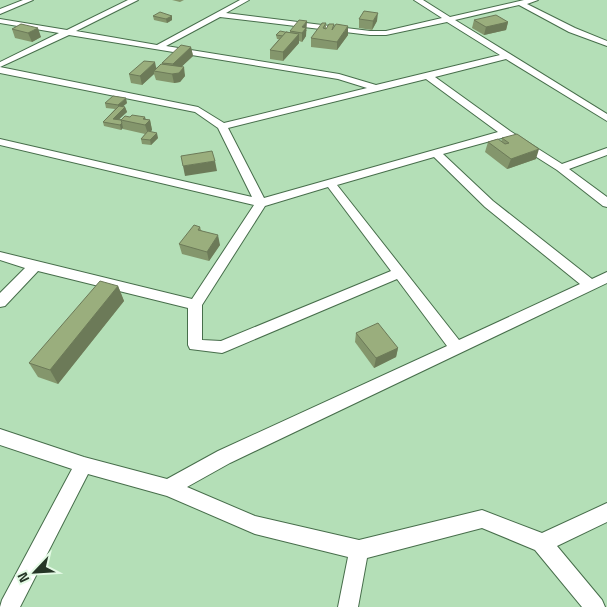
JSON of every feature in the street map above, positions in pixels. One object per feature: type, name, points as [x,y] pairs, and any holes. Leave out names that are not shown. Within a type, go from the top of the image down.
[{"type":"street","points":[[0,12],[29,0]]},
{"type":"street","points":[[0,65],[134,0]]},
{"type":"street","points":[[160,46],[245,0]]},
{"type":"street","points":[[418,0],[607,118]]},
{"type":"street","points":[[220,15],[370,33],[386,33],[534,0]]},
{"type":"street","points":[[520,3],[572,30],[607,44]]},
{"type":"street","points":[[0,21],[339,77],[376,88]]},
{"type":"street","points":[[596,39],[607,36]]},
{"type":"street","points":[[222,126],[506,56]]},
{"type":"street","points":[[0,70],[198,110],[222,126],[261,203]]},
{"type":"street","points":[[428,76],[506,133],[561,168],[607,203]]},
{"type":"street","points":[[0,142],[261,203],[506,133]]},
{"type":"street","points":[[561,168],[607,151]]},
{"type":"street","points":[[436,153],[489,204],[591,285]]},
{"type":"street","points":[[331,184],[457,348]]},
{"type":"street","points":[[261,203],[196,305],[195,345],[222,347],[400,273]]},
{"type":"street","points":[[0,256],[196,305]]},
{"type":"street","points":[[0,302],[35,266]]},
{"type":"street","points":[[168,488],[224,457],[607,278]]},
{"type":"street","points":[[0,436],[84,465],[168,488],[254,525],[358,550],[482,519],[542,543],[595,607]]},
{"type":"street","points":[[9,607],[84,465]]},
{"type":"street","points":[[542,543],[592,521],[607,512]]},
{"type":"street","points":[[348,607],[358,550]]},
{"type":"building","points":[[364,11],[378,13],[373,21],[359,19]]},
{"type":"building","points":[[160,12],[172,16],[166,19],[153,16]]},
{"type":"building","points":[[496,15],[508,22],[486,27],[474,20]]},
{"type":"building","points":[[299,20],[307,21],[302,27],[306,28],[302,33],[290,31]]},
{"type":"building","points":[[322,23],[326,23],[323,28],[326,29],[329,24],[334,24],[332,30],[336,24],[348,26],[337,42],[311,38]]},
{"type":"building","points":[[21,24],[38,28],[28,33],[12,29]]},
{"type":"building","points":[[280,31],[286,32],[283,36],[276,35]]},
{"type":"building","points":[[286,32],[299,34],[283,52],[270,50]]},
{"type":"building","points":[[181,45],[191,47],[173,64],[162,63]]},
{"type":"building","points":[[144,61],[155,62],[140,76],[129,74]]},
{"type":"building","points":[[161,64],[184,67],[179,73],[172,74],[154,71]]},
{"type":"building","points":[[113,96],[126,98],[118,105],[105,103]]},
{"type":"building","points":[[119,106],[125,107],[113,119],[121,120],[122,123],[120,125],[103,122]]},
{"type":"building","points":[[132,115],[145,117],[143,119],[150,120],[145,125],[121,120],[125,116],[130,117]]},
{"type":"building","points":[[148,131],[157,133],[150,140],[141,139]]},
{"type":"building","points":[[517,134],[539,149],[511,159],[488,142],[498,139],[505,144],[509,143],[502,138]]},
{"type":"building","points":[[212,151],[215,161],[183,166],[181,156]]},
{"type":"building","points":[[194,225],[200,227],[198,230],[218,235],[207,252],[179,244]]},
{"type":"building","points":[[100,281],[118,286],[50,370],[29,363]]},
{"type":"building","points":[[378,323],[398,348],[376,358],[356,333]]}]
